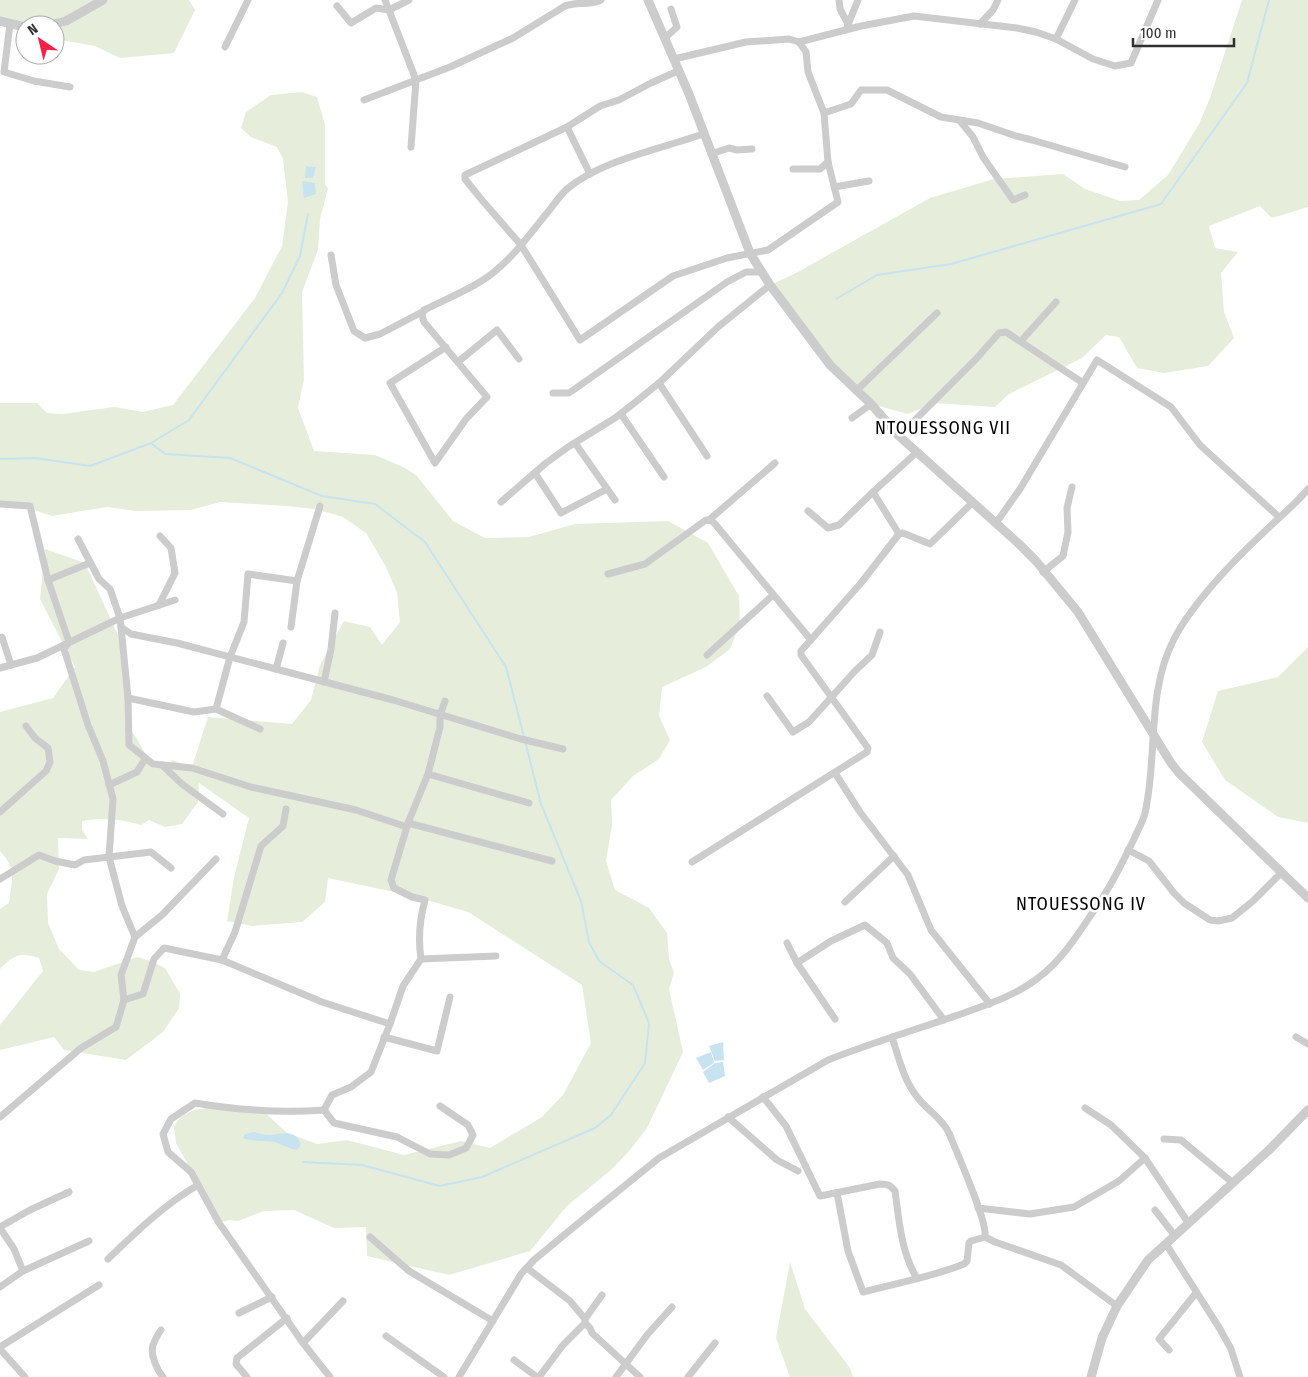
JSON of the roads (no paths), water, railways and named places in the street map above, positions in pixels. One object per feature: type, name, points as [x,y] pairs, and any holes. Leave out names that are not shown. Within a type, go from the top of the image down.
[{"type":"street","points":[[65,21],[103,0]]},
{"type":"street","points":[[226,47],[248,0]]},
{"type":"street","points":[[385,0],[416,80],[411,147]]},
{"type":"street","points":[[336,6],[351,23],[376,8],[389,10],[409,0]]},
{"type":"street","points":[[364,100],[450,66],[513,38],[570,4],[591,4],[601,0]]},
{"type":"street","points":[[648,0],[674,59],[750,253],[770,285],[830,365],[871,404],[899,436],[1018,543],[1044,572],[1086,623],[1153,731],[1170,763],[1308,898]]},
{"type":"street","points":[[839,0],[840,9],[847,27]]},
{"type":"street","points":[[847,27],[858,0]]},
{"type":"street","points":[[980,24],[993,10],[998,0]]},
{"type":"street","points":[[1056,39],[1075,0]]},
{"type":"street","points":[[674,59],[746,42],[789,40],[799,42],[847,27],[914,16],[1017,28],[1056,39],[1093,59],[1115,66],[1131,62],[1158,0]]},
{"type":"street","points":[[665,38],[677,27],[671,9]]},
{"type":"street","points":[[0,21],[15,25]]},
{"type":"street","points":[[10,24],[4,72],[34,81],[70,87]]},
{"type":"street","points":[[678,71],[619,100],[600,106],[567,127],[465,175],[465,179],[481,199],[521,245],[580,340],[673,276],[711,262],[768,250],[838,202],[828,162],[824,113],[808,72],[806,52],[799,42]]},
{"type":"street","points":[[824,113],[851,104],[861,90],[887,90],[941,117],[978,123],[1016,136],[1125,167]]},
{"type":"street","points":[[960,121],[973,136],[983,157],[1013,200],[1025,195]]},
{"type":"street","points":[[567,127],[590,174]]},
{"type":"street","points":[[331,255],[336,285],[354,331],[365,338],[380,334],[495,272],[521,245],[556,200],[590,174],[637,155],[703,134]]},
{"type":"street","points":[[711,154],[729,148],[738,150],[752,148]]},
{"type":"street","points":[[793,170],[820,169],[828,162]]},
{"type":"street","points":[[834,187],[869,181]]},
{"type":"street","points":[[553,393],[568,393],[727,282],[746,272],[761,272]]},
{"type":"street","points":[[501,502],[575,443],[621,414],[659,383],[718,327],[770,285]]},
{"type":"street","points":[[1021,341],[1056,302]]},
{"type":"street","points":[[424,310],[422,315],[424,322],[446,347],[459,362],[487,397],[466,419],[436,463],[390,383],[446,347]]},
{"type":"street","points":[[856,391],[937,313]]},
{"type":"street","points":[[459,362],[497,330],[519,359]]},
{"type":"street","points":[[899,436],[976,360],[999,333],[1006,332],[1083,383]]},
{"type":"street","points":[[996,523],[1020,489],[1097,360],[1171,407],[1200,445],[1279,517]]},
{"type":"street","points":[[659,383],[707,456]]},
{"type":"street","points":[[852,418],[871,404]]},
{"type":"street","points":[[621,414],[664,477]]},
{"type":"street","points":[[575,443],[616,500]]},
{"type":"street","points":[[808,511],[828,528],[839,525],[917,452]]},
{"type":"street","points":[[608,574],[644,564],[709,520],[775,463]]},
{"type":"street","points":[[535,473],[561,513],[607,489]]},
{"type":"street","points":[[1044,572],[1064,556],[1068,532],[1067,508],[1072,487]]},
{"type":"street","points":[[459,1377],[512,1288],[527,1268],[575,1226],[653,1163],[728,1117],[828,1060],[990,1004],[1020,990],[1039,978],[1052,966],[1108,890],[1144,816],[1153,762],[1153,731],[1162,669],[1182,625],[1216,582],[1252,543],[1308,489]]},
{"type":"street","points":[[873,492],[899,534]]},
{"type":"street","points":[[692,862],[867,752],[869,749],[801,655],[802,649],[861,583],[899,534],[903,533],[930,544],[972,502]]},
{"type":"street","points":[[0,504],[30,506],[48,580],[69,642]]},
{"type":"street","points":[[291,627],[297,581],[320,506]]},
{"type":"street","points":[[709,520],[774,594],[811,640]]},
{"type":"street","points":[[159,605],[175,573],[171,548],[160,536]]},
{"type":"street","points":[[78,539],[99,579],[110,589],[120,618],[128,698],[129,745],[145,759],[153,764],[192,768],[251,787],[356,810],[407,825],[552,861]]},
{"type":"street","points":[[48,580],[90,563]]},
{"type":"street","points":[[216,709],[230,657],[244,622],[248,574],[297,581]]},
{"type":"street","points":[[707,655],[774,594]]},
{"type":"street","points":[[0,668],[37,658],[120,618],[175,600]]},
{"type":"street","points":[[324,682],[335,613]]},
{"type":"street","points":[[120,627],[131,634],[177,643],[276,668],[521,739],[563,749]]},
{"type":"street","points":[[767,696],[793,732],[809,722],[872,655],[880,632]]},
{"type":"street","points":[[2,637],[11,665]]},
{"type":"street","points":[[69,642],[64,649],[88,724],[103,761],[112,799],[109,857],[122,906],[135,937]]},
{"type":"street","points":[[276,668],[283,643]]},
{"type":"street","points":[[128,698],[194,712],[216,709],[260,729]]},
{"type":"street","points":[[324,1110],[332,1095],[351,1087],[371,1072],[403,986],[421,959],[422,912],[425,900],[412,897],[394,888],[391,883],[407,825],[428,774],[440,726],[440,715],[445,701]]},
{"type":"street","points":[[0,812],[46,771],[50,762],[48,748],[35,738],[26,726]]},
{"type":"street","points":[[109,786],[137,772],[145,759]]},
{"type":"street","points":[[162,765],[182,784],[223,814]]},
{"type":"street","points":[[835,773],[860,812],[908,875],[930,930],[990,1004]]},
{"type":"street","points":[[428,774],[529,803]]},
{"type":"street","points":[[222,960],[234,932],[261,846],[283,826],[286,809]]},
{"type":"street","points":[[1128,850],[1149,861],[1184,903],[1210,920],[1218,922],[1232,918],[1253,901],[1281,873]]},
{"type":"street","points":[[0,879],[39,855],[54,861],[75,865],[84,860],[151,852],[171,868]]},
{"type":"street","points":[[845,902],[894,856]]},
{"type":"street","points":[[0,1117],[81,1048],[116,1027],[124,1000],[121,975],[135,937],[162,915],[216,859]]},
{"type":"street","points":[[797,963],[832,942],[865,926],[887,943],[893,958],[910,974],[944,1020]]},
{"type":"street","points":[[787,943],[797,963],[835,1019]]},
{"type":"street","points":[[124,1000],[143,994],[154,959],[164,948],[222,960],[322,1002],[390,1024]]},
{"type":"street","points":[[421,959],[496,956]]},
{"type":"street","points":[[384,1037],[437,1051],[450,997]]},
{"type":"street","points":[[892,1037],[911,1089],[919,1100],[945,1126],[978,1208],[986,1232],[985,1237]]},
{"type":"street","points":[[1296,1037],[1308,1044]]},
{"type":"street","points":[[763,1097],[786,1126],[820,1196],[880,1184],[891,1186],[895,1191],[901,1232],[907,1254],[917,1278]]},
{"type":"street","points":[[324,1110],[294,1112],[221,1107],[195,1102],[171,1119],[164,1134],[168,1152],[192,1172],[219,1223],[303,1343],[330,1377]]},
{"type":"street","points":[[324,1110],[334,1123],[397,1138],[430,1154],[450,1155],[466,1148],[473,1135],[468,1125],[440,1106]]},
{"type":"street","points":[[1085,1108],[1110,1125],[1145,1158],[1189,1224]]},
{"type":"street","points":[[1091,1377],[1102,1338],[1117,1306],[1148,1260],[1281,1138],[1308,1110]]},
{"type":"street","points":[[728,1117],[778,1160],[798,1171]]},
{"type":"street","points":[[1164,1139],[1181,1140],[1233,1183]]},
{"type":"street","points":[[978,1208],[1030,1214],[1074,1207],[1119,1181],[1145,1158]]},
{"type":"street","points":[[108,1259],[176,1199],[198,1184]]},
{"type":"street","points":[[23,1271],[14,1249],[0,1228],[30,1210],[69,1192]]},
{"type":"street","points":[[837,1193],[848,1250],[863,1292],[939,1274],[964,1264],[967,1262],[969,1243],[985,1237],[1061,1265],[1117,1306]]},
{"type":"street","points":[[1154,1210],[1174,1236]]},
{"type":"street","points":[[370,1237],[409,1270],[492,1321]]},
{"type":"street","points":[[0,1287],[23,1271],[89,1241]]},
{"type":"street","points":[[1166,1244],[1228,1342],[1240,1377]]},
{"type":"street","points":[[527,1268],[570,1301],[592,1333],[640,1377]]},
{"type":"street","points":[[25,1377],[0,1348],[99,1285]]},
{"type":"street","points":[[1169,1350],[1159,1339],[1196,1293]]},
{"type":"street","points":[[514,1360],[538,1377],[585,1321],[602,1295]]},
{"type":"street","points":[[239,1313],[272,1297]]},
{"type":"street","points":[[303,1343],[343,1301]]},
{"type":"street","points":[[616,1377],[646,1335],[672,1307]]},
{"type":"street","points":[[247,1377],[236,1364],[237,1358],[287,1318]]},
{"type":"street","points":[[161,1330],[152,1350],[158,1371],[163,1377]]},
{"type":"street","points":[[386,1336],[444,1377]]},
{"type":"street","points":[[688,1377],[715,1343]]},
{"type":"water","points":[[306,166],[316,167],[313,178],[305,178]]},
{"type":"water","points":[[302,181],[315,183],[316,194],[304,198]]},
{"type":"water","points":[[723,1042],[724,1060],[715,1061],[709,1046]]},
{"type":"water","points":[[711,1052],[714,1063],[703,1070],[696,1058]]},
{"type":"water","points":[[723,1062],[725,1076],[709,1083],[703,1072],[715,1063]]},
{"type":"water","points":[[254,1132],[267,1135],[285,1133],[293,1135],[299,1140],[300,1145],[297,1150],[274,1142],[243,1138],[245,1134]]},
{"type":"waterway","points":[[836,299],[877,275],[951,264],[1161,204],[1247,83],[1269,0]]},
{"type":"waterway","points":[[0,459],[36,458],[90,466],[151,443],[189,420],[282,293],[300,256],[308,214]]},
{"type":"waterway","points":[[151,443],[165,454],[230,458],[322,496],[375,504],[425,542],[506,667],[524,737]]},
{"type":"waterway","points":[[303,1162],[362,1165],[440,1186],[482,1177],[595,1128],[611,1115],[645,1063],[649,1023],[633,985],[599,961],[589,942],[581,901],[541,804],[525,741]]},
{"type":"district","name":"NTOUESSONG VII","points":[[943,428]]},
{"type":"district","name":"NTOUESSONG IV","points":[[1081,904]]}]
